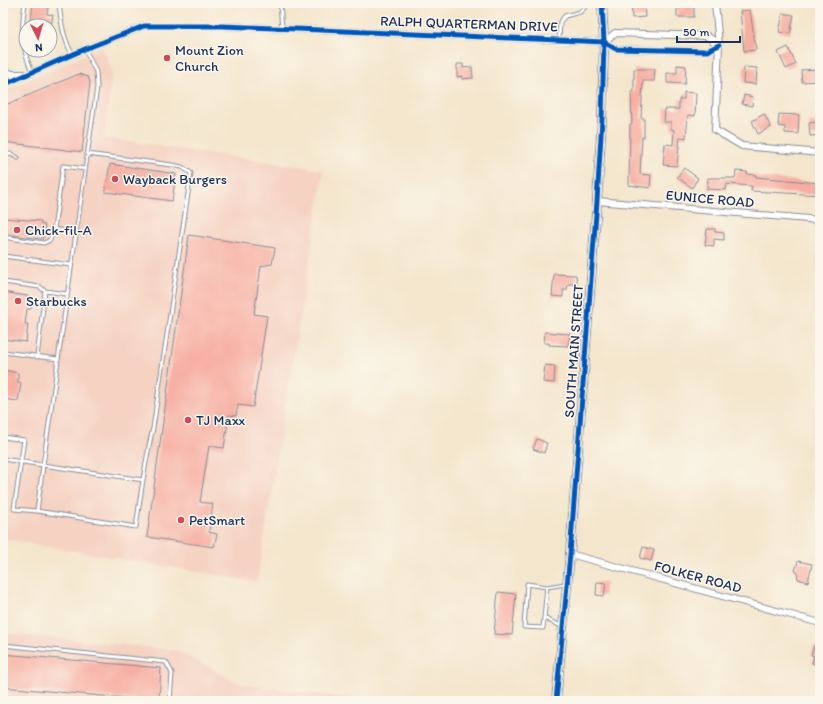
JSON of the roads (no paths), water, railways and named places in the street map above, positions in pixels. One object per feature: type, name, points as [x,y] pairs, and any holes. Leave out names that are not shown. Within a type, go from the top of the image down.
[{"type":"street","name":"SOUTH MAIN STREET","points":[[556,701],[570,554],[597,201],[604,42],[602,3]]},
{"type":"street","points":[[715,3],[719,45],[715,130],[742,146],[820,153]]},
{"type":"street","name":"RALPH QUARTERMAN DRIVE","points":[[3,85],[72,54],[144,26],[222,26],[604,42],[616,49],[707,51],[719,45]]},
{"type":"street","points":[[604,42],[615,33],[707,36],[719,45]]},
{"type":"street","name":"RALPH QUARTERMAN DRIVE","points":[[3,70],[18,75],[32,72]]},
{"type":"street","name":"EUNICE ROAD","points":[[597,201],[820,220]]},
{"type":"street","name":"FOLKER ROAD","points":[[570,554],[820,623]]},
{"type":"lane","points":[[25,3],[21,35],[26,57],[32,72]]},
{"type":"lane","points":[[58,3],[63,36],[72,54]]},
{"type":"lane","points":[[280,3],[282,29]]},
{"type":"lane","points":[[559,40],[560,22],[565,16],[580,12],[584,7],[584,3]]},
{"type":"lane","points":[[37,512],[97,87],[96,72],[85,49]]},
{"type":"lane","points":[[3,156],[11,154],[18,158]]},
{"type":"lane","points":[[3,437],[24,440],[14,509],[136,526],[146,455],[153,428],[191,173],[182,167],[172,165],[87,154]]},
{"type":"lane","points":[[3,237],[44,243],[50,240],[54,229],[64,166],[85,169]]},
{"type":"lane","points":[[54,229],[76,233]]},
{"type":"lane","points":[[3,256],[71,265]]},
{"type":"lane","points":[[3,282],[40,287],[45,291],[67,294]]},
{"type":"lane","points":[[37,357],[45,291]]},
{"type":"lane","points":[[3,352],[58,359]]},
{"type":"lane","points":[[3,459],[143,480]]},
{"type":"lane","points":[[547,587],[543,628],[524,627],[527,584],[547,587],[567,584]]},
{"type":"lane","points":[[526,602],[531,602]]},
{"type":"lane","points":[[541,603],[546,604]]},
{"type":"lane","points":[[544,618],[562,626]]},
{"type":"lane","points":[[3,645],[166,662],[172,673],[170,701]]},
{"type":"place","name":"Mount Zion Church","points":[[167,58]]},
{"type":"place","name":"Wayback Burgers","points":[[115,179]]},
{"type":"place","name":"Chick-fil-A","points":[[17,230]]},
{"type":"place","name":"Starbucks","points":[[18,301]]},
{"type":"place","name":"TJ Maxx","points":[[188,420]]},
{"type":"place","name":"PetSmart","points":[[181,520]]}]
